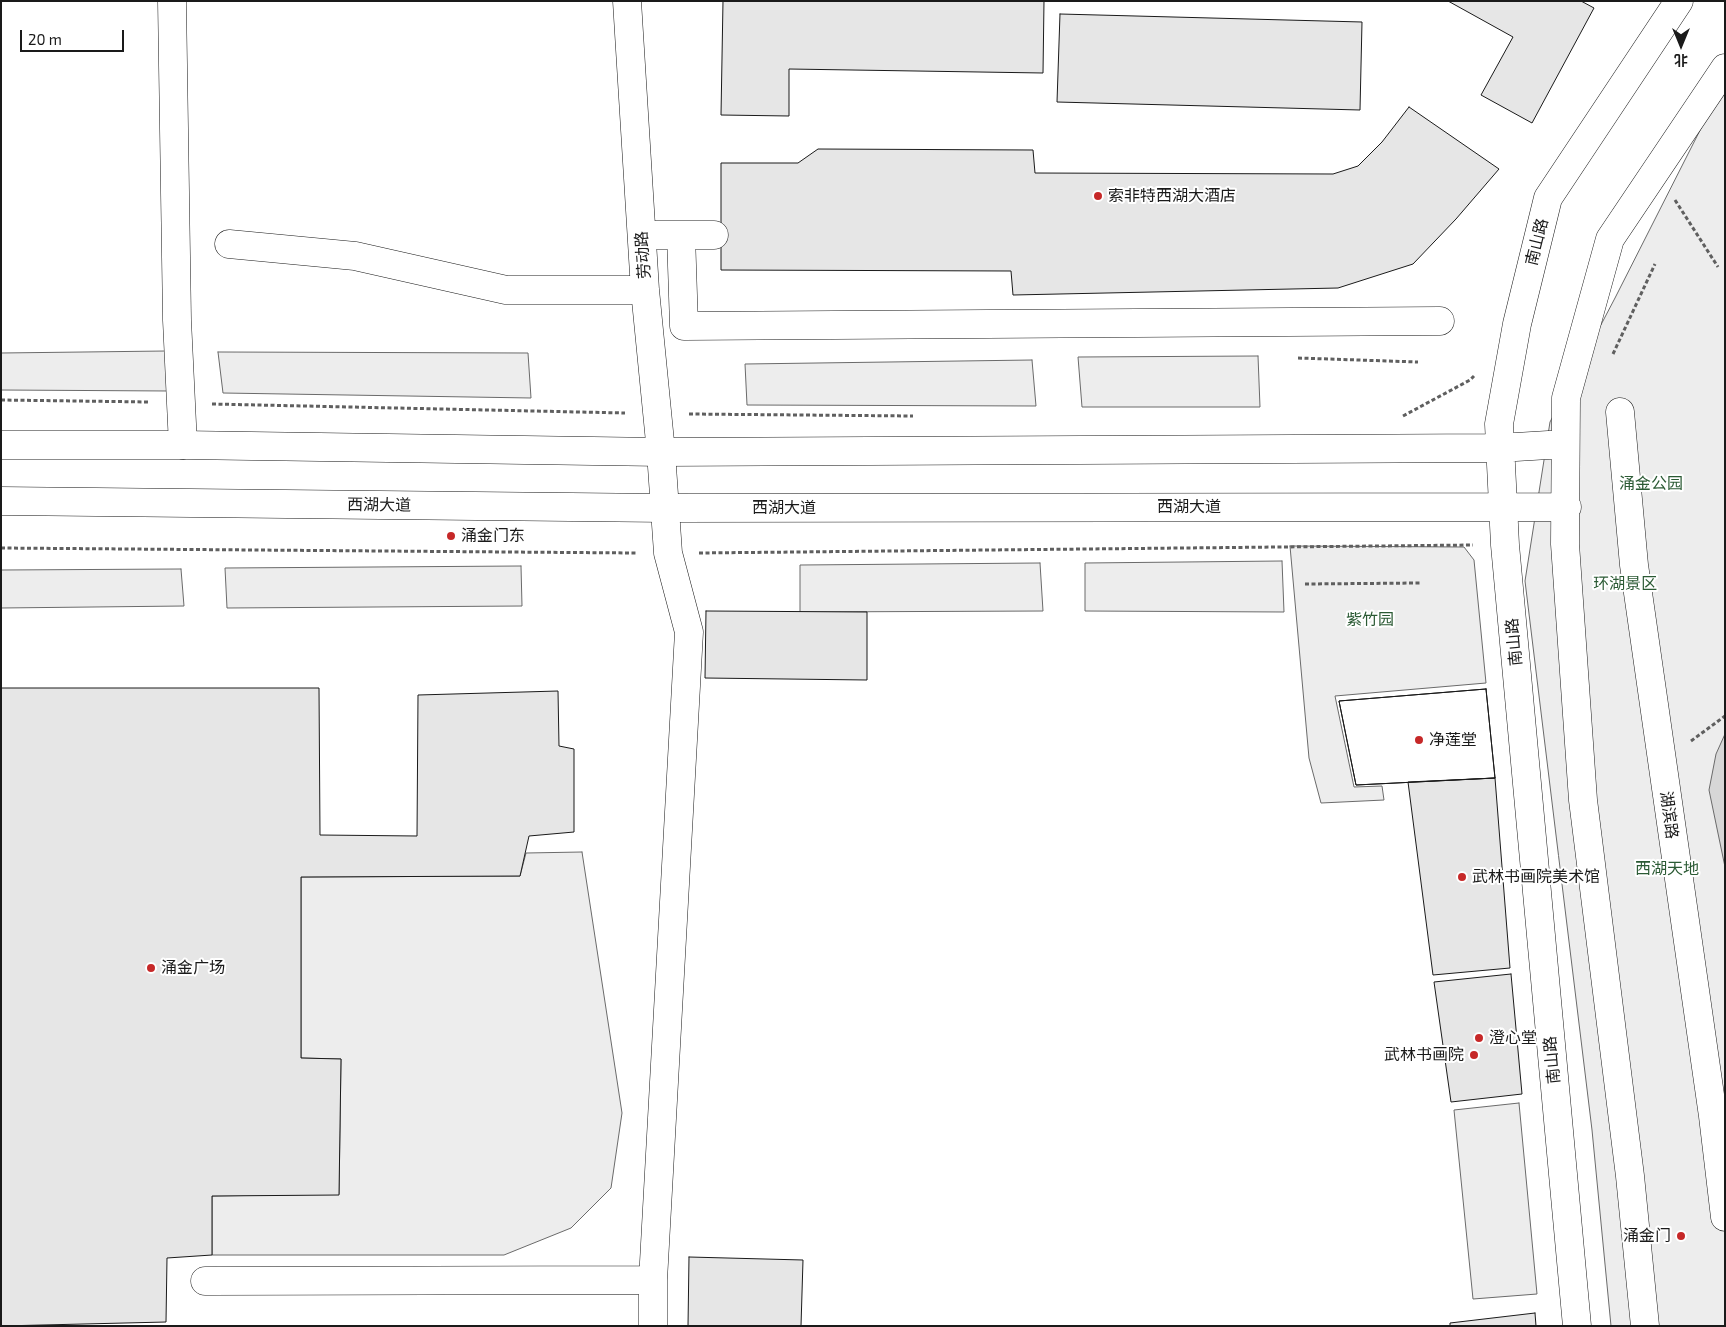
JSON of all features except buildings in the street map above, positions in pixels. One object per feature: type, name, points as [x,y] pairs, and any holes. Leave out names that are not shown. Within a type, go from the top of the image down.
[{"type":"main road","points":[[172,1],[177,310],[183,445]]},
{"type":"main road","name":"劳动路","points":[[627,1],[645,290],[666,508],[668,553],[689,632],[653,1280],[653,1326]]},
{"type":"main road","name":"南山路","points":[[1576,1326],[1505,545],[1500,424],[1517,324],[1548,198],[1679,1]]},
{"type":"main road","points":[[1645,1326],[1630,1176],[1583,800],[1565,544],[1567,507],[1566,398],[1610,239],[1725,68]]},
{"type":"main road","points":[[642,235],[714,235]]},
{"type":"main road","points":[[681,235],[684,326],[1440,321]]},
{"type":"main road","points":[[229,244],[355,256],[506,290],[645,290]]},
{"type":"main road","name":"湖滨路","points":[[1620,412],[1634,565],[1713,1116],[1725,1217]]},
{"type":"main road","points":[[1,445],[183,445],[661,452],[1500,448],[1565,444]]},
{"type":"main road","name":"西湖大道","points":[[1,501],[666,508],[1567,507]]},
{"type":"main road","points":[[205,1281],[653,1280]]},
{"type":"path","points":[[1656,170],[1718,267]]},
{"type":"path","points":[[1612,356],[1656,264]]},
{"type":"path","points":[[1298,358],[1418,362]]},
{"type":"path","points":[[1400,418],[1470,380],[1475,375]]},
{"type":"path","points":[[1,400],[657,413],[915,416]]},
{"type":"path","points":[[1,548],[668,553],[1505,545]]},
{"type":"path","points":[[1305,584],[1420,583]]},
{"type":"shaded area","name":"环湖景区","points":[[1725,81],[1725,1326],[1611,1326],[1592,1130],[1525,581],[1550,422]]},
{"type":"shaded area","points":[[166,351],[169,391],[1,390],[1,353]]},
{"type":"shaded area","points":[[218,352],[528,353],[531,398],[223,393]]},
{"type":"shaded area","points":[[1258,356],[1260,407],[1082,407],[1078,357]]},
{"type":"shaded area","points":[[1032,360],[1036,406],[747,405],[745,364]]},
{"type":"shaded area","name":"紫竹园","points":[[1290,546],[1464,547],[1474,560],[1486,683],[1335,696],[1354,787],[1382,786],[1384,800],[1321,803],[1309,758]]},
{"type":"shaded area","points":[[1282,561],[1284,612],[1085,611],[1085,563]]},
{"type":"shaded area","points":[[1040,563],[1043,611],[800,612],[800,565]]},
{"type":"shaded area","points":[[521,566],[522,606],[227,608],[225,568]]},
{"type":"shaded area","points":[[181,569],[184,606],[1,608],[1,570]]},
{"type":"shaded area","points":[[1725,734],[1725,867],[1709,790],[1716,754]]},
{"type":"shaded area","points":[[582,852],[622,1113],[611,1188],[571,1228],[504,1255],[212,1255],[212,1196],[339,1194],[341,1059],[301,1058],[301,877],[520,876],[526,853]]},
{"type":"shaded area","points":[[1519,1103],[1537,1294],[1473,1299],[1454,1110]]},
{"type":"place","name":"索非特西湖大酒店","points":[[1098,196]]},
{"type":"place","name":"涌金门东","points":[[451,536]]},
{"type":"place","name":"净莲堂","points":[[1419,740]]},
{"type":"place","name":"武林书画院美术馆","points":[[1462,877]]},
{"type":"place","name":"涌金广场","points":[[151,968]]},
{"type":"place","name":"澄心堂","points":[[1479,1038]]},
{"type":"place","name":"武林书画院","points":[[1474,1055]]},
{"type":"place","name":"涌金门","points":[[1681,1236]]},
{"type":"park label","name":"涌金公园","points":[[1651,484]]},
{"type":"park label","name":"西湖天地","points":[[1667,869]]}]
